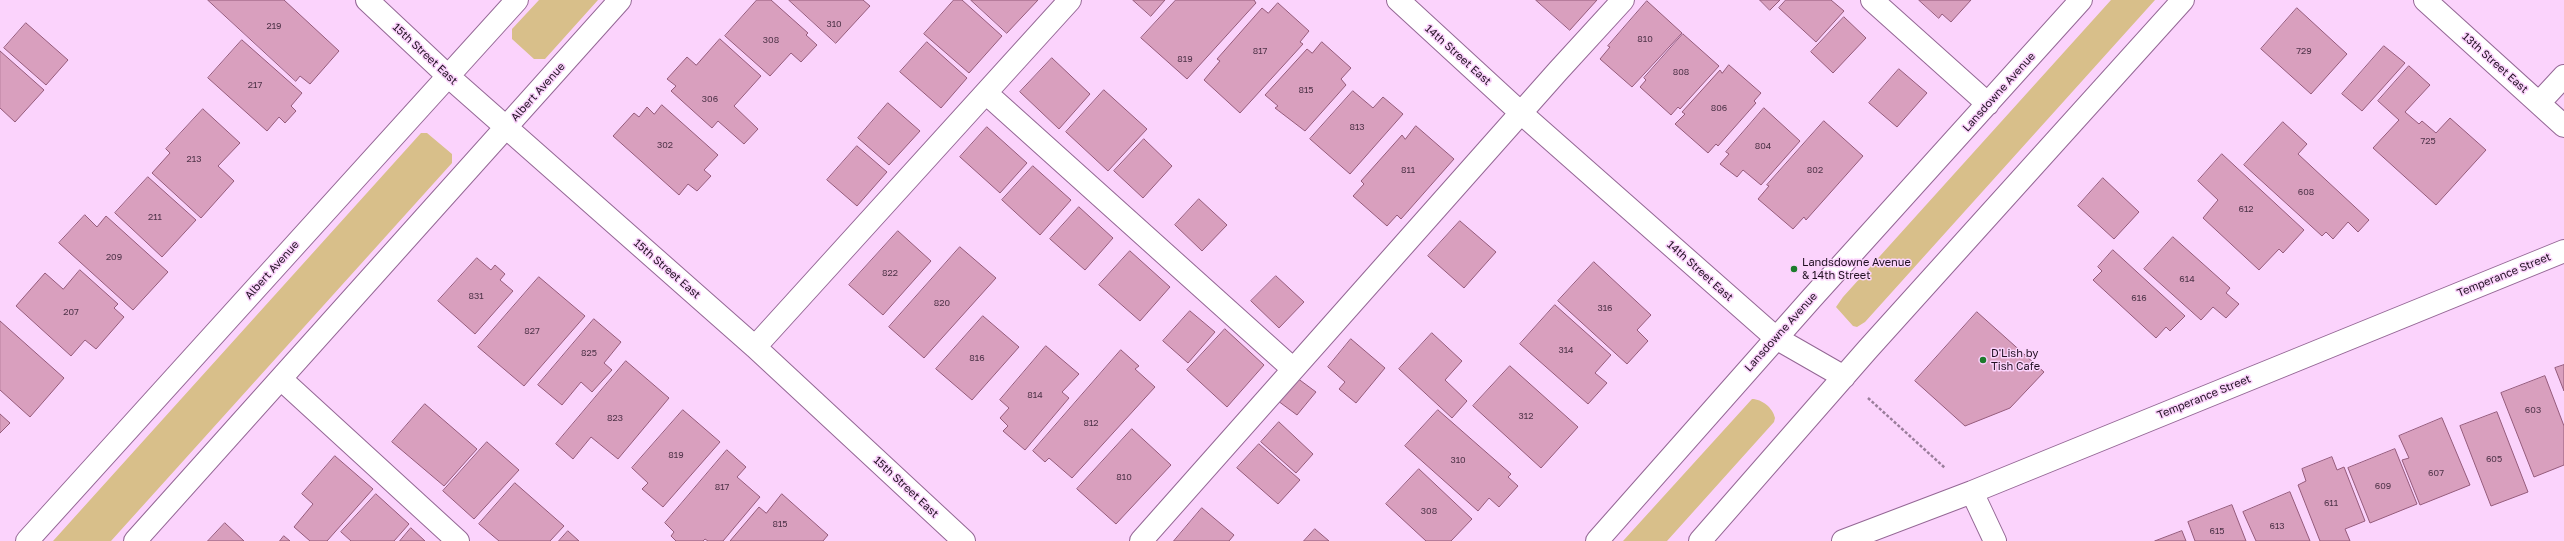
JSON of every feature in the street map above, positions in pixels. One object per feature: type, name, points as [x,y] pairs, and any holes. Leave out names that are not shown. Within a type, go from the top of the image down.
[{"type":"street","name":"15th Street East","points":[[367,0],[448,76],[755,347],[964,541]]},
{"type":"street","name":"Albert Avenue","points":[[27,541],[517,0]]},
{"type":"street","name":"Albert Avenue","points":[[135,541],[507,128],[620,0]]},
{"type":"street","points":[[755,347],[1070,0]]},
{"type":"street","name":"14th Street East","points":[[1398,0],[1521,113],[1776,338],[1844,377]]},
{"type":"street","points":[[1141,541],[1623,0]]},
{"type":"street","points":[[1872,0],[1988,104]]},
{"type":"street","name":"Lansdowne Avenue","points":[[1597,541],[1776,338],[2081,0]]},
{"type":"street","points":[[1700,541],[1844,377],[2182,0]]},
{"type":"street","name":"13th Street East","points":[[2426,0],[2564,126]]},
{"type":"street","points":[[2539,103],[2564,76]]},
{"type":"street","points":[[986,93],[1293,369]]},
{"type":"street","name":"Temperance Street","points":[[1844,541],[1972,492],[2564,251]]},
{"type":"street","points":[[281,380],[458,541]]},
{"type":"street","points":[[1972,492],[1995,541]]},
{"type":"path","points":[[1844,377],[1972,492]]},
{"type":"shaded area","points":[[539,0],[598,0],[545,59],[534,59],[512,39],[512,29]]},
{"type":"shaded area","points":[[2111,0],[2155,0],[1865,322],[1857,327],[1853,326],[1836,307],[1843,297]]},
{"type":"shaded area","points":[[421,133],[427,133],[452,154],[452,163],[111,541],[53,541]]},
{"type":"shaded area","points":[[1752,399],[1763,402],[1772,411],[1775,418],[1774,422],[1667,541],[1623,541]]},
{"type":"building","points":[[208,0],[284,0],[339,51],[310,84],[300,76],[296,81]]},
{"type":"building","points":[[757,0],[771,0],[808,33],[806,35],[817,45],[801,62],[791,53],[770,76],[725,36]]},
{"type":"building","points":[[789,0],[863,0],[870,6],[836,43]]},
{"type":"building","points":[[954,0],[962,0],[1002,36],[969,73],[924,34]]},
{"type":"building","points":[[971,0],[1038,0],[1007,33]]},
{"type":"building","points":[[1133,0],[1165,0],[1151,16]]},
{"type":"building","points":[[1176,0],[1254,0],[1256,3],[1187,79],[1141,38]]},
{"type":"building","points":[[1536,0],[1597,0],[1570,30]]},
{"type":"building","points":[[1760,0],[1780,0],[1770,10]]},
{"type":"building","points":[[1786,0],[1831,0],[1844,11],[1816,42],[1779,8]]},
{"type":"building","points":[[1919,0],[1971,0],[1951,22],[1942,14],[1939,18]]},
{"type":"building","points":[[1647,1],[1682,33],[1632,87],[1600,59],[1610,47],[1608,46]]},
{"type":"building","points":[[1278,3],[1309,31],[1300,42],[1303,44],[1240,113],[1204,80],[1220,61],[1217,59],[1262,8],[1268,13]]},
{"type":"building","points":[[2297,8],[2347,54],[2311,94],[2261,49]]},
{"type":"building","points":[[1844,17],[1866,38],[1833,73],[1811,52]]},
{"type":"building","points":[[26,23],[68,60],[46,85],[4,48]]},
{"type":"building","points":[[1683,34],[1719,66],[1680,109],[1678,107],[1671,115],[1640,87],[1646,80],[1644,78]]},
{"type":"building","points":[[720,39],[761,76],[734,106],[758,129],[744,144],[718,121],[712,128],[671,91],[676,86],[667,79],[687,57],[696,65]]},
{"type":"building","points":[[242,40],[302,93],[291,106],[296,111],[285,123],[279,117],[267,131],[208,78]]},
{"type":"building","points":[[927,42],[967,78],[941,108],[900,72]]},
{"type":"building","points":[[1322,42],[1351,68],[1341,79],[1346,85],[1305,131],[1275,108],[1278,106],[1265,95],[1307,49],[1312,53]]},
{"type":"building","points":[[2384,46],[2405,63],[2362,111],[2342,94]]},
{"type":"building","points":[[0,51],[44,90],[15,122],[0,108]]},
{"type":"building","points":[[1052,58],[1090,94],[1059,129],[1020,92]]},
{"type":"building","points":[[1729,65],[1761,93],[1754,101],[1756,103],[1718,146],[1716,144],[1708,153],[1675,124],[1685,114],[1682,112],[1720,70],[1722,73]]},
{"type":"building","points":[[2409,66],[2430,85],[2405,112],[2419,124],[2422,121],[2436,133],[2450,118],[2486,150],[2436,205],[2373,148],[2399,120],[2378,101]]},
{"type":"building","points":[[1899,69],[1927,93],[1897,127],[1869,103]]},
{"type":"building","points":[[1104,90],[1147,129],[1108,171],[1066,132]]},
{"type":"building","points":[[1353,91],[1373,108],[1383,97],[1403,114],[1350,174],[1310,139]]},
{"type":"building","points":[[888,103],[920,131],[889,165],[858,138]]},
{"type":"building","points":[[662,105],[718,155],[704,170],[711,176],[697,191],[688,184],[679,195],[613,136],[634,113],[639,117],[647,107],[654,114]]},
{"type":"building","points":[[1764,108],[1800,141],[1761,185],[1743,170],[1737,177],[1720,164],[1729,154],[1726,152]]},
{"type":"building","points":[[203,109],[240,143],[218,166],[234,181],[201,218],[152,173],[170,153],[166,149]]},
{"type":"building","points":[[1824,121],[1863,156],[1806,220],[1804,217],[1793,229],[1758,199],[1769,186],[1767,185]]},
{"type":"building","points":[[2283,122],[2307,144],[2298,154],[2369,220],[2358,232],[2348,222],[2333,239],[2326,232],[2322,236],[2244,165]]},
{"type":"building","points":[[1416,126],[1454,159],[1401,219],[1397,215],[1387,226],[1353,196],[1364,184],[1361,181],[1402,135],[1405,139]]},
{"type":"building","points":[[987,127],[1027,163],[1000,193],[960,157]]},
{"type":"building","points":[[1144,139],[1172,166],[1143,198],[1114,171]]},
{"type":"building","points":[[857,146],[887,172],[857,206],[827,180]]},
{"type":"building","points":[[2222,154],[2304,230],[2283,253],[2279,249],[2259,270],[2203,218],[2218,200],[2198,181]]},
{"type":"building","points":[[1033,166],[1071,200],[1040,235],[1002,200]]},
{"type":"building","points":[[148,177],[196,220],[162,257],[115,213]]},
{"type":"building","points":[[2103,178],[2139,212],[2114,239],[2078,206]]},
{"type":"building","points":[[1199,199],[1227,225],[1202,251],[1175,225]]},
{"type":"building","points":[[1079,207],[1113,238],[1085,270],[1050,239]]},
{"type":"building","points":[[85,215],[97,227],[106,216],[168,272],[133,310],[59,243]]},
{"type":"building","points":[[1460,221],[1496,252],[1464,288],[1428,256]]},
{"type":"building","points":[[898,231],[931,261],[883,315],[849,285]]},
{"type":"building","points":[[2173,237],[2230,288],[2226,293],[2239,304],[2226,318],[2213,307],[2201,320],[2144,269]]},
{"type":"building","points":[[960,247],[996,278],[924,358],[889,327]]},
{"type":"building","points":[[2113,250],[2185,316],[2170,331],[2166,327],[2156,338],[2093,280],[2102,271],[2098,267]]},
{"type":"building","points":[[1130,251],[1170,287],[1140,321],[1099,285]]},
{"type":"building","points":[[477,258],[491,270],[495,265],[505,274],[500,280],[513,291],[475,334],[438,301]]},
{"type":"building","points":[[1594,262],[1651,315],[1637,330],[1648,341],[1627,364],[1558,301]]},
{"type":"building","points":[[80,270],[118,304],[114,308],[124,317],[96,349],[85,340],[71,356],[16,306],[45,273],[63,289]]},
{"type":"building","points":[[1276,276],[1304,302],[1279,328],[1251,301]]},
{"type":"building","points":[[539,277],[585,316],[524,386],[478,347]]},
{"type":"building","points":[[1555,305],[1611,355],[1595,373],[1607,383],[1588,404],[1520,344]]},
{"type":"building","points":[[1190,311],[1215,332],[1188,363],[1163,341]]},
{"type":"building","points":[[1977,312],[2044,372],[2010,408],[1965,426],[1915,381]]},
{"type":"building","points":[[983,316],[1019,347],[972,400],[936,369]]},
{"type":"building","points":[[594,319],[621,342],[604,363],[612,370],[592,392],[581,382],[562,405],[538,385]]},
{"type":"building","points":[[0,321],[64,378],[30,417],[0,390]]},
{"type":"building","points":[[1225,329],[1264,365],[1227,407],[1187,370]]},
{"type":"building","points":[[1432,333],[1462,361],[1445,380],[1467,401],[1452,418],[1399,369]]},
{"type":"building","points":[[1351,339],[1385,368],[1356,403],[1339,389],[1345,382],[1328,367]]},
{"type":"building","points":[[1046,346],[1079,374],[1062,392],[1069,398],[1025,450],[1003,431],[1008,426],[1000,418],[1009,408],[1000,400]]},
{"type":"building","points":[[1121,350],[1139,366],[1135,369],[1155,387],[1072,478],[1049,458],[1045,462],[1033,451]]},
{"type":"building","points":[[626,361],[669,398],[618,459],[591,437],[573,459],[556,444]]},
{"type":"building","points":[[2564,365],[2564,391],[2555,368]]},
{"type":"building","points":[[1510,366],[1578,427],[1541,468],[1473,406]]},
{"type":"building","points":[[1293,375],[1316,392],[1297,415],[1274,398]]},
{"type":"building","points":[[2545,376],[2564,426],[2564,465],[2534,477],[2501,393]]},
{"type":"building","points":[[425,404],[477,449],[444,486],[392,442]]},
{"type":"building","points":[[683,410],[720,442],[663,507],[642,489],[648,483],[632,468]]},
{"type":"building","points":[[1438,410],[1511,474],[1508,477],[1518,486],[1499,507],[1489,498],[1478,511],[1405,446]]},
{"type":"building","points":[[2497,412],[2528,492],[2491,506],[2460,426]]},
{"type":"building","points":[[0,414],[10,423],[0,433]]},
{"type":"building","points":[[2442,418],[2470,485],[2420,505],[2402,460],[2409,458],[2399,436]]},
{"type":"building","points":[[1279,422],[1313,454],[1296,473],[1261,442]]},
{"type":"building","points":[[1132,429],[1171,465],[1116,524],[1077,489]]},
{"type":"building","points":[[487,442],[519,470],[474,519],[443,491]]},
{"type":"building","points":[[1259,444],[1300,480],[1278,504],[1237,468]]},
{"type":"building","points":[[2395,449],[2417,504],[2370,523],[2348,468]]},
{"type":"building","points":[[727,450],[746,467],[737,477],[760,497],[723,541],[708,541],[705,539],[703,541],[676,541],[671,536],[674,532],[665,523]]},
{"type":"building","points":[[335,456],[373,489],[327,541],[310,541],[294,527],[313,504],[302,494]]},
{"type":"building","points":[[2332,457],[2337,470],[2344,467],[2365,521],[2345,529],[2350,541],[2320,541],[2298,485],[2306,481],[2302,469]]},
{"type":"building","points":[[1419,469],[1472,519],[1451,541],[1426,541],[1386,504]]},
{"type":"building","points":[[515,483],[564,526],[550,541],[499,541],[479,524]]},
{"type":"building","points":[[2290,492],[2310,541],[2256,541],[2243,512]]},
{"type":"building","points":[[376,494],[409,524],[394,541],[351,541],[341,532]]},
{"type":"building","points":[[782,494],[828,535],[823,541],[730,541],[759,507],[766,513]]},
{"type":"building","points":[[2232,505],[2246,541],[2195,541],[2188,522]]},
{"type":"building","points":[[1202,508],[1234,535],[1229,541],[1174,541]]},
{"type":"building","points":[[225,523],[244,541],[208,541]]},
{"type":"building","points":[[411,528],[425,541],[400,541]]},
{"type":"building","points":[[1315,529],[1329,541],[1304,541]]},
{"type":"building","points":[[568,531],[579,541],[559,541]]},
{"type":"building","points":[[2182,531],[2186,541],[2155,541]]},
{"type":"building","points":[[284,536],[290,541],[280,541]]},
{"type":"place","name":"Landsdowne Avenue & 14th Street","points":[[1794,269]]},
{"type":"place","name":"D'Lish by Tish Cafe","points":[[1983,360]]}]
